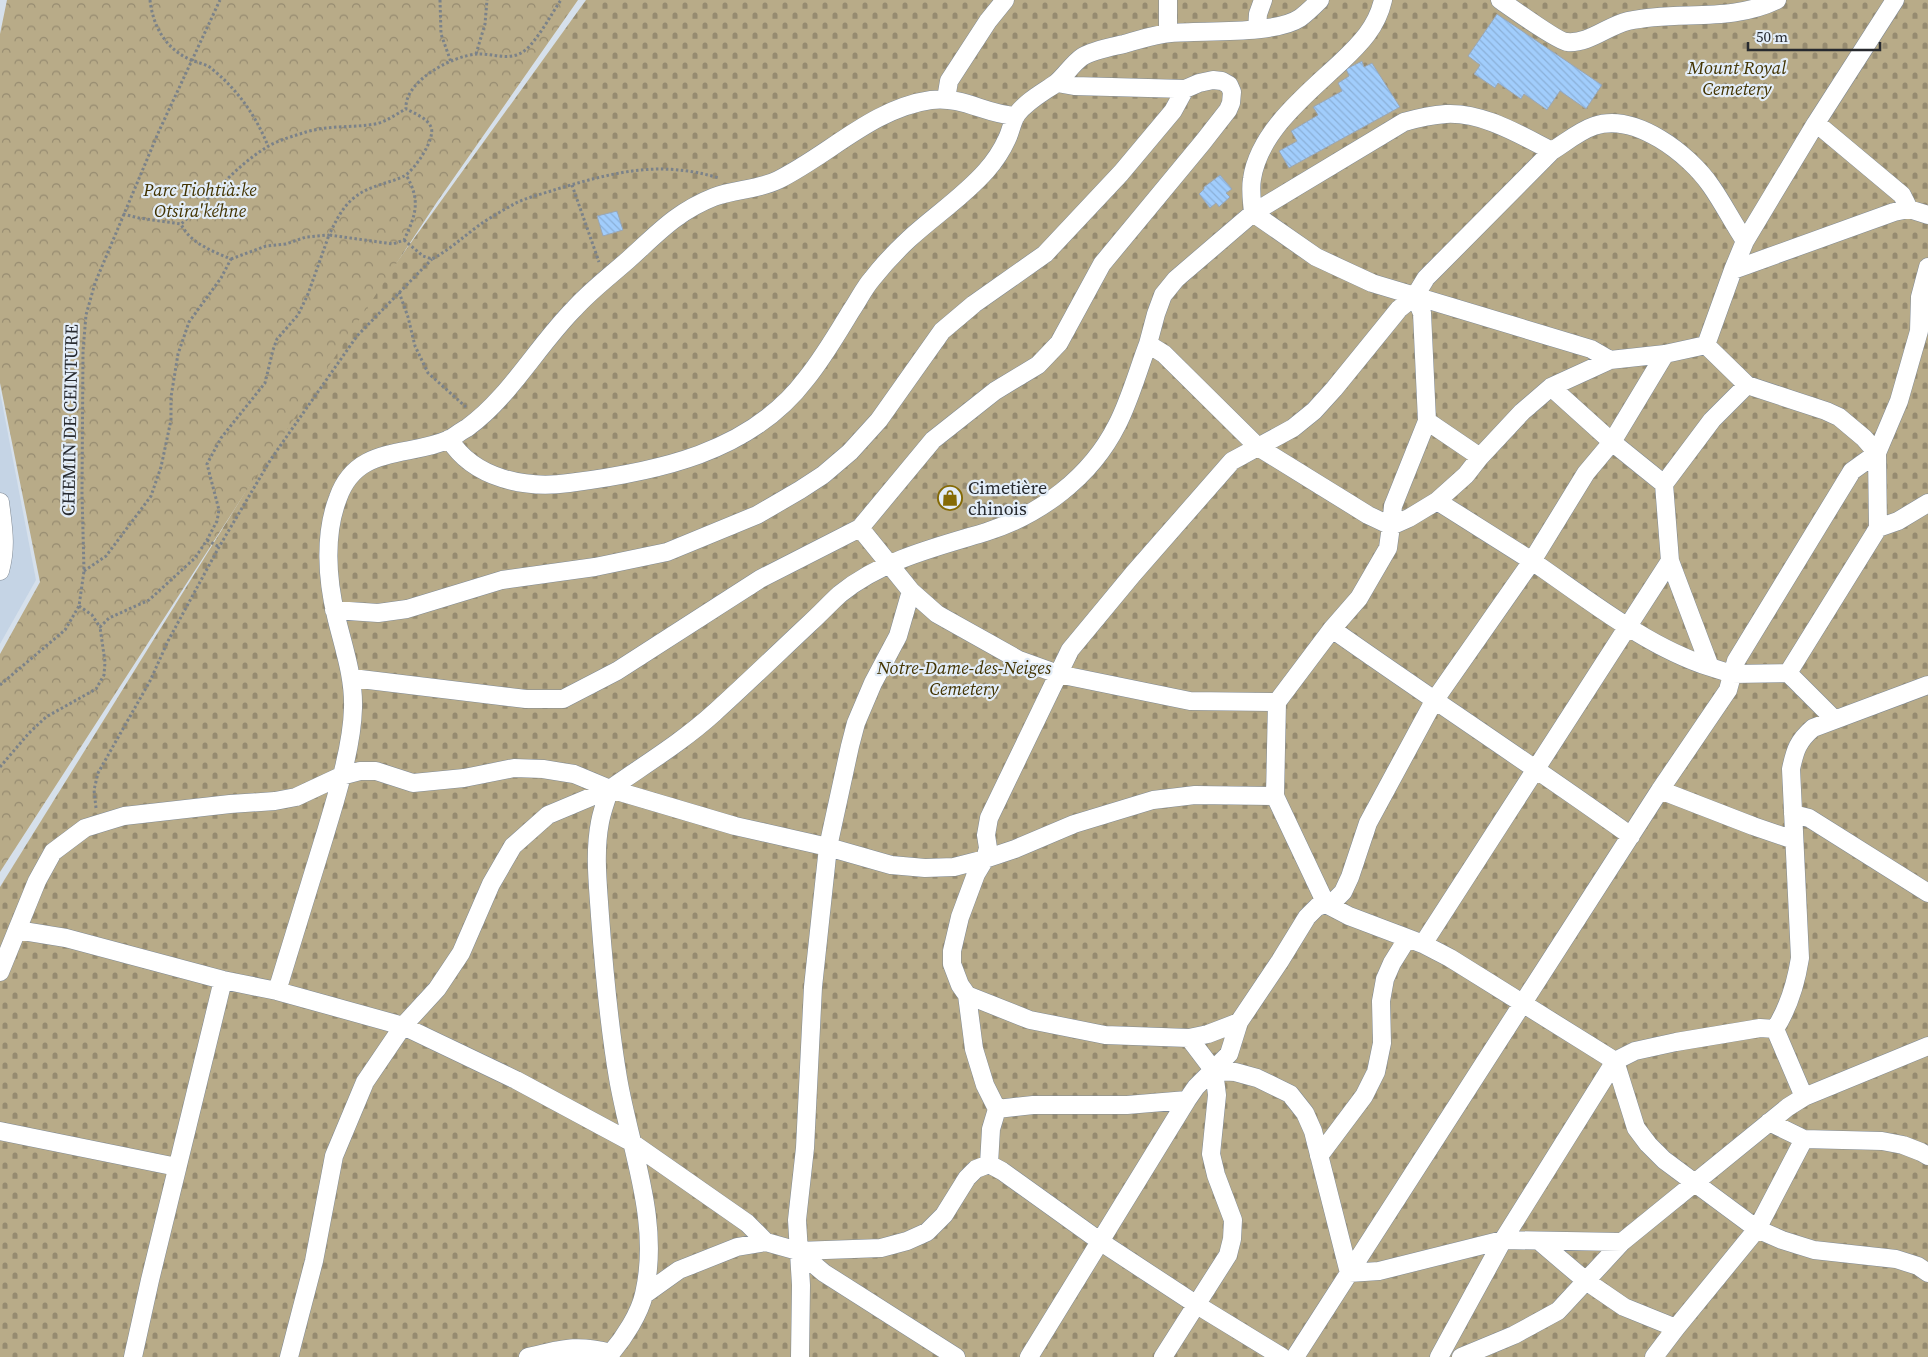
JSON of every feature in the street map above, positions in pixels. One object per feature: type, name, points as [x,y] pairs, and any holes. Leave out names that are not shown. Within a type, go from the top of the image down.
[{"type":"lane","points":[[946,99],[949,81],[988,21],[1005,0]]},
{"type":"lane","points":[[1168,0],[1168,33]]},
{"type":"lane","points":[[1257,29],[1258,14],[1263,0]]},
{"type":"lane","points":[[449,439],[456,450],[484,471],[506,480],[529,485],[555,485],[631,474],[679,463],[707,453],[735,439],[764,420],[787,401],[806,380],[832,343],[870,281],[908,240],[963,194],[988,170],[1007,140],[1016,116],[1035,98],[1057,83],[1084,56],[1168,33],[1274,27],[1298,19],[1320,0]]},
{"type":"lane","points":[[1253,213],[1252,177],[1260,155],[1275,127],[1364,40],[1380,14],[1383,0]]},
{"type":"lane","points":[[1500,0],[1564,42],[1578,42],[1626,22],[1683,14],[1739,13],[1761,8],[1777,0]]},
{"type":"lane","points":[[1706,345],[1745,241],[1816,123],[1895,0]]},
{"type":"lane","points":[[352,678],[526,699],[563,699],[617,672],[760,579],[860,528],[933,440],[995,392],[1038,365],[1060,343],[1102,264],[1228,110],[1232,92],[1229,85],[1222,81],[1213,80],[1185,89],[1074,86],[1057,83]]},
{"type":"lane","points":[[334,610],[378,613],[407,609],[502,580],[595,567],[658,554],[748,519],[793,494],[823,475],[850,452],[879,420],[942,331],[974,304],[1045,254],[1121,173],[1173,111],[1185,89]]},
{"type":"lane","points":[[277,991],[342,776],[352,730],[354,706],[352,678],[334,610],[328,558],[329,531],[342,486],[356,469],[376,458],[449,439],[470,426],[510,385],[574,309],[664,226],[679,215],[718,195],[763,186],[778,180],[864,126],[909,106],[946,99],[974,105],[1004,116],[1016,116]]},
{"type":"lane","points":[[289,1357],[314,1261],[334,1156],[364,1082],[403,1026],[437,989],[461,953],[490,884],[513,846],[548,816],[610,789],[712,715],[840,594],[869,575],[918,552],[1014,522],[1041,506],[1088,470],[1118,424],[1148,344],[1163,295],[1176,279],[1253,213],[1404,122],[1426,116],[1448,114],[1480,118],[1552,151]]},
{"type":"lane","points":[[989,1164],[991,1129],[997,1109],[985,1084],[974,1049],[967,995],[960,985],[952,964],[952,952],[960,918],[976,874],[985,859],[988,848],[986,835],[989,818],[1070,650],[1145,560],[1232,461],[1293,428],[1314,411],[1399,309],[1415,296],[1426,278],[1552,151],[1595,126],[1614,123],[1634,126],[1680,151],[1710,185],[1745,241]]},
{"type":"lane","points":[[1816,123],[1902,195],[1909,209]]},
{"type":"lane","points":[[1733,270],[1894,212],[1909,209],[1928,215]]},
{"type":"lane","points":[[1253,213],[1316,257],[1372,283],[1591,350],[1610,360]]},
{"type":"lane","points":[[1788,673],[1878,528],[1877,453],[1899,401],[1923,331],[1920,297],[1928,267]]},
{"type":"lane","points":[[1415,296],[1422,313],[1427,421],[1393,506],[1388,548],[1359,598],[1332,629],[1276,702],[1275,796],[1326,904],[1349,916],[1450,958],[1615,1061],[1636,1128],[1648,1144],[1664,1160],[1695,1184],[1758,1229],[1782,1240],[1814,1250],[1896,1259],[1918,1266],[1928,1273]]},
{"type":"lane","points":[[1148,344],[1164,354],[1258,447],[1368,515],[1391,526],[1438,501],[1466,475],[1480,456],[1522,412],[1551,387],[1610,360],[1664,354],[1706,345]]},
{"type":"lane","points":[[1706,345],[1747,385],[1839,417],[1864,438],[1877,453]]},
{"type":"lane","points":[[1029,1357],[1187,1100],[1196,1087],[1229,1054],[1239,1022],[1307,917],[1317,907],[1334,900],[1343,892],[1368,823],[1434,701],[1532,561],[1586,473],[1612,442],[1664,354]]},
{"type":"lane","points":[[1710,667],[1670,562],[1664,484],[1712,420],[1747,385]]},
{"type":"lane","points":[[1551,387],[1612,442],[1664,484]]},
{"type":"lane","points":[[1427,421],[1480,456]]},
{"type":"lane","points":[[1295,1357],[1660,790],[1728,690],[1736,661],[1852,471],[1877,453]]},
{"type":"lane","points":[[1438,501],[1532,561],[1627,626],[1693,662],[1732,674],[1788,673],[1834,719]]},
{"type":"lane","points":[[0,502],[5,548],[0,571]]},
{"type":"lane","points":[[1878,528],[1898,521],[1928,503]]},
{"type":"lane","points":[[860,528],[911,591],[937,614],[1019,660],[1058,674],[1190,701],[1276,702]]},
{"type":"lane","points":[[1319,1156],[1364,1096],[1376,1072],[1382,1043],[1381,1001],[1385,979],[1392,963],[1415,942],[1536,768],[1670,562]]},
{"type":"lane","points":[[800,1357],[801,1326],[797,1220],[805,1148],[814,987],[828,847],[856,723],[873,683],[898,636],[911,591]]},
{"type":"lane","points":[[1332,629],[1434,701],[1536,768],[1631,836]]},
{"type":"lane","points":[[1775,1029],[1788,1005],[1796,981],[1800,958],[1791,769],[1801,738],[1813,728],[1834,719],[1928,685]]},
{"type":"lane","points":[[0,972],[37,881],[53,852],[85,828],[124,816],[289,799],[312,791],[342,776],[360,771],[376,771],[413,783],[464,778],[514,768],[543,769],[574,774],[610,789],[735,826],[828,847],[891,864],[924,868],[954,867],[985,859],[1015,849],[1074,824],[1153,800],[1195,795],[1275,796]]},
{"type":"lane","points":[[528,1357],[567,1347],[591,1348],[612,1356],[625,1336],[644,1295],[649,1253],[648,1216],[618,1078],[606,997],[597,868],[600,822],[610,789]]},
{"type":"lane","points":[[1660,790],[1794,840]]},
{"type":"lane","points":[[1793,814],[1809,818],[1928,893]]},
{"type":"lane","points":[[17,930],[66,938],[223,980],[277,991],[403,1026],[516,1080],[631,1142],[746,1223],[766,1242]]},
{"type":"lane","points":[[133,1357],[223,980]]},
{"type":"lane","points":[[967,995],[1030,1020],[1066,1029],[1105,1035],[1189,1038],[1208,1034],[1239,1022]]},
{"type":"lane","points":[[1439,1357],[1503,1240],[1615,1061],[1635,1051],[1676,1042],[1760,1028],[1775,1029]]},
{"type":"lane","points":[[1775,1029],[1804,1097]]},
{"type":"lane","points":[[1163,1357],[1228,1255],[1232,1239],[1233,1220],[1216,1175],[1211,1154],[1217,1095],[1214,1071],[1189,1038]]},
{"type":"lane","points":[[1461,1357],[1514,1335],[1558,1311],[1622,1242],[1788,1107],[1804,1097],[1928,1046]]},
{"type":"lane","points":[[1214,1071],[1235,1072],[1250,1076],[1290,1094],[1305,1113],[1313,1131],[1350,1273]]},
{"type":"lane","points":[[997,1109],[1034,1105],[1127,1105],[1187,1100]]},
{"type":"lane","points":[[1769,1122],[1804,1139],[1882,1141],[1903,1145],[1928,1156]]},
{"type":"lane","points":[[0,1131],[177,1167]]},
{"type":"lane","points":[[1654,1357],[1758,1229],[1804,1139]]},
{"type":"lane","points":[[644,1295],[679,1270],[737,1247],[766,1242],[798,1251],[881,1248],[907,1241],[927,1232],[944,1215],[966,1178],[976,1169],[989,1164],[1002,1171],[1101,1242],[1197,1305],[1282,1357]]},
{"type":"lane","points":[[1350,1273],[1379,1271],[1503,1240],[1622,1242]]},
{"type":"lane","points":[[1538,1241],[1586,1281],[1624,1307],[1676,1328]]},
{"type":"lane","points":[[798,1251],[824,1274],[956,1357]]},
{"type":"path","points":[[150,0],[151,11],[162,38],[176,52],[192,61],[211,67],[240,96],[259,124],[268,146]]},
{"type":"path","name":"CHEMIN DE CEINTURE","points":[[0,685],[64,630],[79,606],[84,571],[82,360],[86,315],[95,283],[158,131],[220,0]]},
{"type":"path","points":[[440,0],[441,34],[451,62]]},
{"type":"path","points":[[476,54],[485,24],[487,0]]},
{"type":"path","points":[[406,109],[406,102],[410,92],[425,76],[451,62],[476,54],[510,57],[520,54],[530,45],[561,0]]},
{"type":"path","points":[[123,214],[181,224],[206,202],[243,164],[268,146],[308,132],[337,126],[376,124],[406,109]]},
{"type":"path","points":[[100,627],[109,618],[148,600],[195,558],[207,540],[217,521],[219,510],[207,464],[221,438],[265,383],[275,345],[298,315],[329,235],[344,206],[357,195],[372,187],[406,175],[428,146],[433,133],[430,125],[421,117],[406,109]]},
{"type":"path","points":[[98,823],[94,790],[98,773],[150,681],[168,641],[219,547],[271,459],[357,336],[432,259],[449,250],[478,226],[516,202],[633,169],[656,168],[701,172],[727,180],[737,192]]},
{"type":"path","points":[[84,571],[106,556],[151,496],[161,467],[171,420],[171,397],[178,354],[186,330],[189,322],[221,278],[231,259],[266,246],[286,244],[306,237],[329,235],[393,244],[404,240],[413,222],[416,202],[413,186],[406,175]]},
{"type":"path","points":[[572,185],[580,214],[606,280]]},
{"type":"path","points":[[181,224],[186,234],[200,244],[231,259]]},
{"type":"path","points":[[404,240],[423,256],[432,259]]},
{"type":"path","points":[[400,292],[415,346],[428,373],[478,418]]},
{"type":"path","points":[[207,540],[219,547]]},
{"type":"path","points":[[0,767],[28,733],[46,717],[96,689],[104,675],[105,662],[100,627],[92,615],[79,606]]},
{"type":"shaded area","points":[[0,392],[36,580],[0,644]]},
{"type":"green space","name":"Parc Tiohtià:ke Otsira'kéhne","points":[[7,0],[578,0],[437,202],[245,493],[0,872],[0,654],[40,582],[0,383],[0,34]]},
{"type":"green space","name":"Notre-Dame-des-Neiges Cemetery","points":[[586,0],[1928,0],[1928,1357],[0,1357],[0,887],[285,428],[353,323]]},
{"type":"building","points":[[1497,14],[1602,85],[1586,109],[1560,91],[1547,110],[1524,94],[1521,99],[1498,83],[1495,88],[1474,74],[1480,65],[1468,56]]},
{"type":"building","points":[[1362,61],[1364,67],[1372,63],[1400,107],[1289,168],[1279,151],[1297,141],[1291,131],[1318,115],[1313,107],[1342,91],[1338,83],[1349,76],[1346,69]]},
{"type":"building","points":[[1220,175],[1232,189],[1226,193],[1230,197],[1219,207],[1216,203],[1210,208],[1199,194],[1204,187]]},
{"type":"building","points":[[617,211],[623,230],[603,236],[597,216]]},
{"type":"place","name":"Cimetière chinois","points":[[950,498]]},
{"type":"park label","name":"Mount Royal Cemetery","points":[[1737,78]]}]
